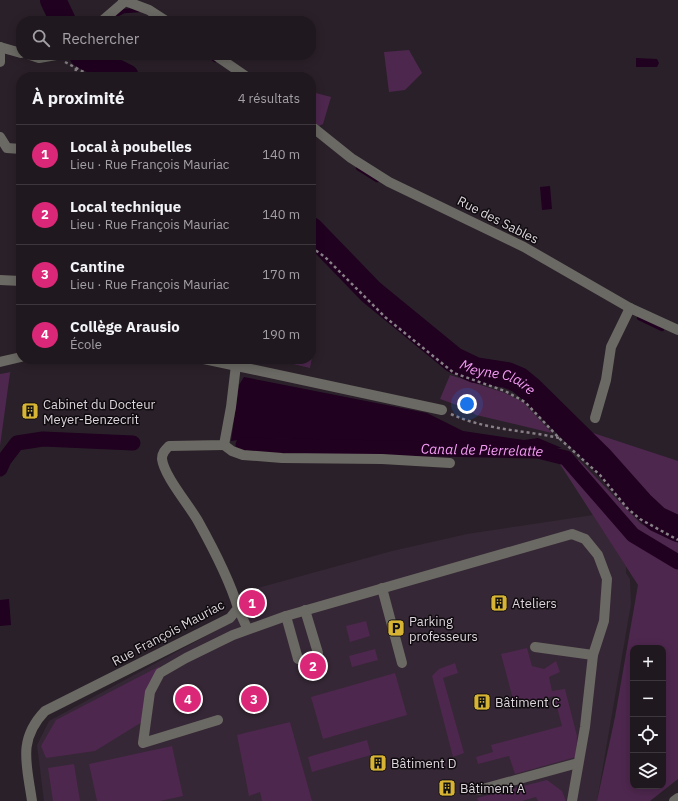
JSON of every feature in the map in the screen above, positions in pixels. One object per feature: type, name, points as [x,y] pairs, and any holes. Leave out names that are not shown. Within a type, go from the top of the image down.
[{"type":"street","points":[[107,16],[123,1],[149,10],[158,16]]},
{"type":"street","points":[[0,62],[0,47],[16,52]]},
{"type":"street","points":[[222,60],[240,72]]},
{"type":"street","name":"Rue des Sables","points":[[316,130],[351,158],[389,182],[524,247],[630,308],[678,330]]},
{"type":"street","points":[[0,137],[7,148],[16,149]]},
{"type":"street","points":[[0,280],[16,281]]},
{"type":"street","points":[[595,418],[606,380],[611,347],[630,308]]},
{"type":"street","points":[[0,362],[16,358]]},
{"type":"street","points":[[231,364],[254,364],[442,410]]},
{"type":"street","points":[[236,365],[231,407],[224,445],[232,452],[243,455],[282,458],[382,459],[450,463]]},
{"type":"street","name":"Rue François Mauriac","points":[[32,801],[25,756],[26,742],[34,725],[46,711],[230,618],[238,608],[234,595],[209,541],[170,478],[162,460],[163,453],[169,446],[224,445]]},
{"type":"street","points":[[218,720],[143,743],[150,692],[160,673],[186,658],[247,628],[572,534],[585,539],[598,555],[607,580],[604,621],[593,655],[584,727],[572,801]]},
{"type":"street","points":[[382,588],[402,664]]},
{"type":"street","points":[[238,608],[247,628]]},
{"type":"street","points":[[305,610],[318,653]]},
{"type":"street","points":[[286,616],[298,659]]},
{"type":"street","points":[[535,647],[593,655]]},
{"type":"street","points":[[479,790],[578,763]]},
{"type":"street","points":[[674,801],[678,798]]},
{"type":"path","points":[[64,60],[84,72]]},
{"type":"path","points":[[76,67],[76,72]]},
{"type":"path","points":[[316,251],[325,257],[385,317],[454,373],[505,391],[525,402],[560,438],[600,475],[627,508],[640,519],[678,540]]},
{"type":"path","points":[[442,410],[459,418],[510,431],[560,438]]},
{"type":"shaded area","points":[[409,50],[422,73],[405,90],[389,92],[384,52]]},
{"type":"shaded area","points":[[636,58],[657,59],[659,63],[657,67],[636,67]]},
{"type":"shaded area","points":[[316,93],[331,97],[323,124],[319,126],[316,123]]},
{"type":"shaded area","points":[[550,186],[552,209],[542,210],[540,187]]},
{"type":"shaded area","points":[[293,364],[311,364],[310,368]]},
{"type":"shaded area","points":[[11,372],[10,373],[0,446],[0,374]]},
{"type":"shaded area","points":[[450,375],[505,393],[523,402],[552,433],[476,415],[465,408],[440,399]]},
{"type":"shaded area","points":[[244,377],[427,413],[463,431],[524,440],[538,438],[562,448],[253,438],[231,441],[239,385]]},
{"type":"shaded area","points":[[581,429],[678,461],[678,523],[652,505]]},
{"type":"shaded area","points":[[556,458],[569,461],[579,460],[641,524],[678,543],[678,779],[666,788],[666,645],[630,645],[630,789],[665,789],[650,801],[597,801],[615,717],[638,585]]},
{"type":"shaded area","points":[[593,515],[626,566],[626,573],[630,579],[631,604],[597,801],[44,801],[37,745],[49,721],[230,623],[241,607],[239,593],[392,551],[467,534]]},
{"type":"shaded area","points":[[9,599],[11,625],[0,626],[0,600]]},
{"type":"shaded area","points":[[366,621],[370,636],[350,642],[346,626]]},
{"type":"shaded area","points":[[527,648],[532,666],[544,669],[556,661],[560,672],[549,677],[552,691],[565,689],[577,736],[576,757],[515,774],[509,756],[478,764],[476,757],[493,752],[491,745],[562,726],[554,696],[515,707],[501,654]]},
{"type":"shaded area","points":[[375,649],[378,660],[352,667],[349,656]]},
{"type":"shaded area","points":[[455,663],[458,673],[443,678],[464,753],[453,757],[432,676],[439,669]]},
{"type":"shaded area","points":[[160,666],[153,681],[142,722],[95,751],[46,758],[41,746],[56,720]]},
{"type":"shaded area","points":[[395,673],[407,715],[323,739],[311,697]]},
{"type":"shaded area","points":[[290,722],[312,801],[262,801],[260,792],[249,796],[237,735]]},
{"type":"shaded area","points":[[367,740],[371,755],[312,772],[308,757]]},
{"type":"shaded area","points":[[172,746],[183,796],[160,801],[97,801],[89,764]]},
{"type":"shaded area","points":[[74,764],[80,801],[53,801],[48,768]]},
{"type":"shaded area","points":[[547,780],[562,791],[566,801],[538,801],[536,797],[522,801],[478,801],[477,798]]},
{"type":"waterway","name":"Meyne Claire","points":[[53,0],[61,16]]},
{"type":"waterway","points":[[114,16],[124,11],[139,10]]},
{"type":"waterway","name":"Meyne Claire","points":[[92,60],[116,72]]},
{"type":"waterway","points":[[358,168],[377,180]]},
{"type":"waterway","name":"Meyne Claire","points":[[316,235],[371,292],[454,360],[475,370],[507,375],[519,380],[600,458],[641,504],[657,519],[678,529]]},
{"type":"waterway","points":[[639,318],[662,329]]},
{"type":"waterway","name":"Canal de Pierrelatte","points":[[0,469],[4,460],[17,443],[43,439],[133,443]]},
{"type":"waterway","name":"Canal de Pierrelatte","points":[[243,445],[538,451],[566,458],[633,535],[678,562]]},
{"type":"place","name":"Cabinet du Docteur Meyer-Benzecrit","points":[[30,411]]},
{"type":"place","name":"Local à poubelles","points":[[252,603]]},
{"type":"place","name":"Ateliers","points":[[499,603]]},
{"type":"place","name":"Parking professeurs","points":[[396,628]]},
{"type":"place","name":"Local technique","points":[[313,666]]},
{"type":"place","name":"Collège Arausio","points":[[188,699]]},
{"type":"place","name":"Cantine","points":[[254,699]]},
{"type":"place","name":"Bâtiment C","points":[[482,702]]},
{"type":"place","name":"Bâtiment D","points":[[378,763]]},
{"type":"place","name":"Bâtiment A","points":[[447,788]]}]
